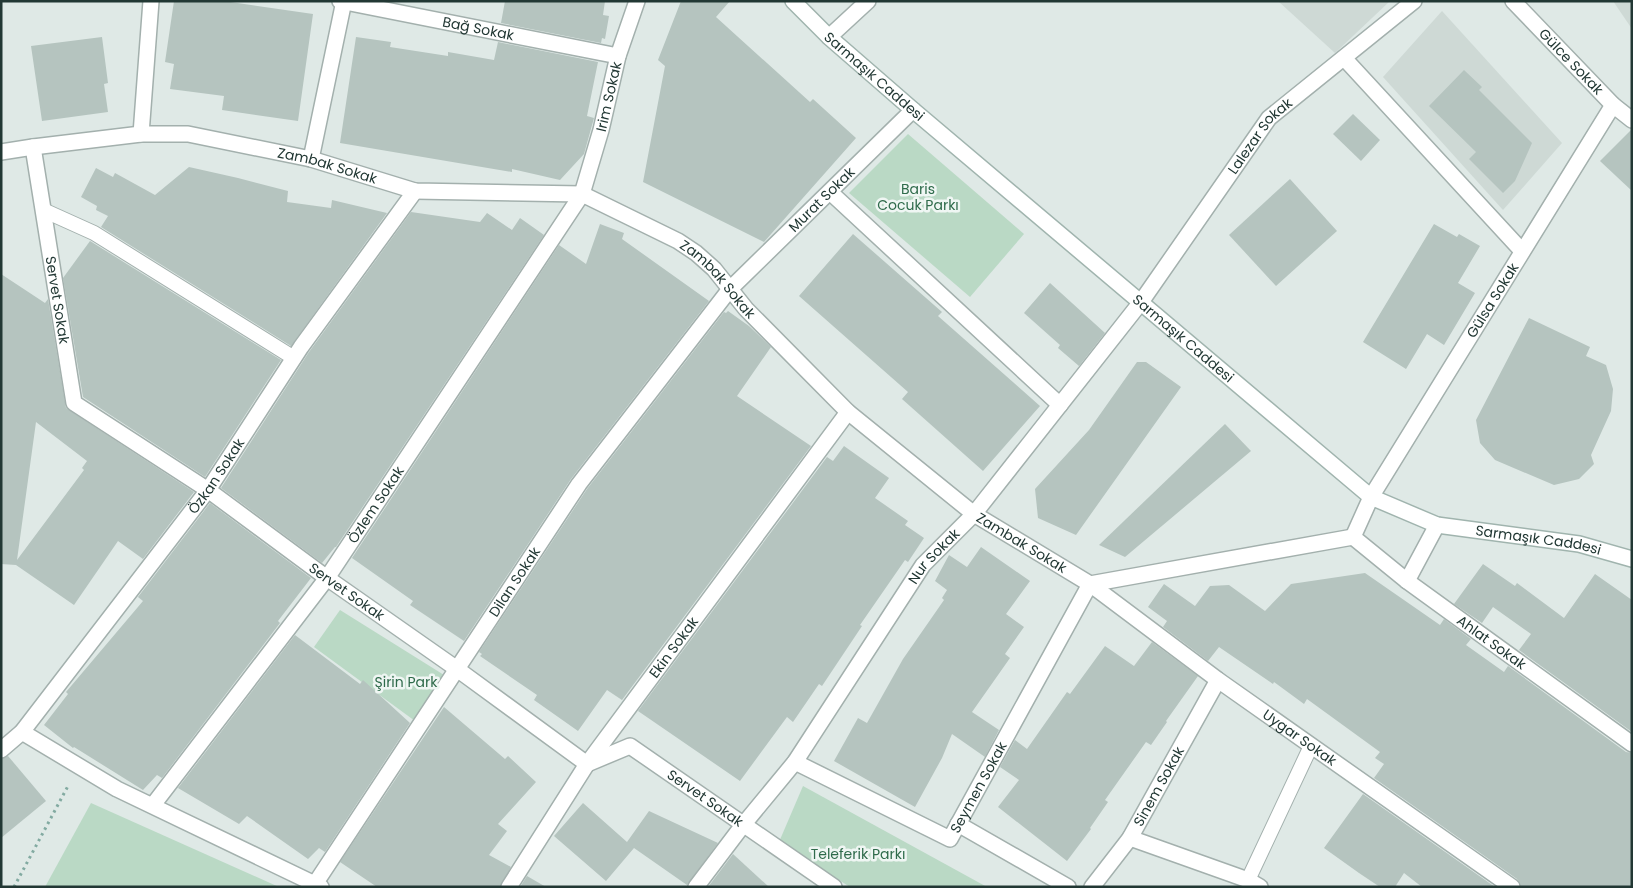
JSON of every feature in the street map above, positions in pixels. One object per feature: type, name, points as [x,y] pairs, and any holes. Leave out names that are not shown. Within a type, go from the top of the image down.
[{"type":"street","points":[[141,134],[151,1]]},
{"type":"street","name":"Irim Sokak","points":[[582,194],[601,130],[618,56],[637,1]]},
{"type":"street","name":"Sarmaşık Caddesi","points":[[794,1],[829,37],[913,110],[1371,497],[1437,525],[1579,544],[1632,559]]},
{"type":"street","points":[[829,37],[868,1]]},
{"type":"street","name":"Lalezar Sokak","points":[[1141,302],[1269,118],[1414,1]]},
{"type":"street","name":"Gülce Sokak","points":[[1513,1],[1613,104],[1632,120]]},
{"type":"street","points":[[311,159],[342,2]]},
{"type":"street","name":"Bağ Sokak","points":[[342,2],[618,56]]},
{"type":"street","points":[[1344,58],[1522,251]]},
{"type":"street","name":"Gülsa Sokak","points":[[1353,537],[1371,497],[1613,104]]},
{"type":"street","name":"Murat Sokak","points":[[730,289],[913,110]]},
{"type":"street","name":"Zambak Sokak","points":[[1,152],[141,134],[188,134],[311,159],[415,191],[582,194],[678,241],[696,253],[714,269],[757,321],[848,412],[974,514],[1090,584]]},
{"type":"street","name":"Servet Sokak","points":[[33,147],[74,403],[208,490],[327,578],[457,669],[587,764],[630,746],[834,887]]},
{"type":"street","name":"Özkan Sokak","points":[[1,750],[22,732],[208,490],[294,358],[415,191]]},
{"type":"street","points":[[830,192],[1060,405]]},
{"type":"street","name":"Özlem Sokak","points":[[153,805],[327,578],[582,194]]},
{"type":"street","name":"Dilan Sokak","points":[[318,885],[579,484],[730,289]]},
{"type":"street","name":"Nur Sokak","points":[[696,887],[743,825],[795,762],[923,565],[974,514],[1141,302]]},
{"type":"street","name":"Ekin Sokak","points":[[509,887],[587,764],[848,412]]},
{"type":"street","points":[[1407,581],[1437,525]]},
{"type":"street","points":[[1090,584],[1353,537]]},
{"type":"street","name":"Ahlat Sokak","points":[[1353,537],[1407,581],[1632,744]]},
{"type":"street","name":"Uygar Sokak","points":[[1090,584],[1218,680],[1512,887]]},
{"type":"street","name":"Seymen Sokak","points":[[795,762],[950,839],[1090,584]]},
{"type":"street","name":"Sinem Sokak","points":[[1092,887],[1130,838],[1218,680]]},
{"type":"street","points":[[22,732],[117,788],[318,885]]},
{"type":"street","points":[[958,824],[1068,887]]},
{"type":"street","points":[[1130,838],[1254,884]]},
{"type":"lane","points":[[43,210],[94,233],[294,358]]},
{"type":"lane","points":[[1254,884],[1311,746]]},
{"type":"path","points":[[14,887],[79,766]]},
{"type":"shaded area","points":[[1278,1],[1390,1],[1335,53]]},
{"type":"shaded area","points":[[1613,1],[1632,1],[1632,29]]},
{"type":"shaded area","points":[[1442,11],[1562,143],[1503,210],[1383,77]]},
{"type":"green space","name":"Baris Cocuk Parkı","points":[[908,134],[1024,234],[970,297],[849,193]]},
{"type":"green space","name":"Şirin Park","points":[[340,610],[444,675],[415,721],[314,647]]},
{"type":"green space","name":"Teleferik Parkı","points":[[803,786],[987,887],[850,887],[779,842]]},
{"type":"green space","points":[[91,803],[279,887],[45,887]]},
{"type":"building","points":[[174,1],[224,1],[313,14],[298,121],[222,110],[224,96],[170,89],[174,64],[165,62]]},
{"type":"building","points":[[505,1],[605,1],[603,15],[609,16],[605,39],[602,38],[601,43],[501,23]]},
{"type":"building","points":[[681,1],[730,1],[716,17],[810,102],[813,99],[856,138],[764,242],[643,182],[665,66],[658,60]]},
{"type":"building","points":[[102,37],[108,83],[104,84],[108,112],[42,121],[31,46]]},
{"type":"building","points":[[356,37],[391,42],[390,47],[448,56],[448,52],[494,60],[498,42],[598,62],[587,116],[594,118],[584,154],[560,180],[512,169],[512,172],[340,143]]},
{"type":"building","points":[[1464,70],[1482,87],[1479,90],[1532,143],[1515,181],[1503,193],[1469,159],[1476,152],[1429,106]]},
{"type":"building","points":[[1353,114],[1380,140],[1361,161],[1333,134]]},
{"type":"building","points":[[1632,129],[1632,191],[1600,161]]},
{"type":"building","points":[[189,167],[288,191],[287,202],[331,208],[332,200],[387,213],[291,346],[101,227],[108,216],[96,210],[97,206],[81,197],[96,168],[113,177],[115,173],[155,195]]},
{"type":"building","points":[[1290,179],[1337,231],[1276,286],[1229,235]]},
{"type":"building","points":[[411,212],[480,222],[487,213],[512,230],[520,218],[544,235],[336,547],[322,563],[221,488],[309,352]]},
{"type":"building","points":[[600,224],[624,233],[622,239],[709,301],[571,479],[464,641],[410,605],[413,601],[352,558],[559,245],[586,264]]},
{"type":"building","points":[[1434,224],[1457,237],[1459,234],[1480,246],[1458,283],[1475,293],[1444,345],[1427,334],[1406,369],[1363,342]]},
{"type":"building","points":[[853,234],[942,312],[938,316],[1040,406],[983,471],[902,399],[908,392],[799,296]]},
{"type":"building","points":[[90,241],[281,360],[205,477],[83,397],[63,278]]},
{"type":"building","points":[[1,274],[45,303],[48,299],[66,408],[194,492],[143,559],[118,541],[74,605],[16,565],[1,564]],"holes":[[[36,422],[87,461],[82,468],[84,470],[17,560]]]},
{"type":"building","points":[[1050,283],[1105,333],[1079,366],[1058,348],[1060,345],[1024,313]]},
{"type":"building","points":[[728,311],[749,326],[771,347],[737,396],[811,446],[622,700],[607,690],[578,731],[534,700],[537,695],[480,656],[482,654],[479,652],[587,489],[724,312]]},
{"type":"building","points":[[1529,318],[1590,347],[1586,356],[1606,365],[1613,389],[1611,411],[1591,455],[1594,464],[1579,479],[1554,485],[1495,460],[1480,443],[1476,420]]},
{"type":"building","points":[[1137,362],[1146,362],[1181,387],[1076,535],[1038,518],[1035,489],[1089,430]]},
{"type":"building","points":[[1225,424],[1251,451],[1125,557],[1099,545]]},
{"type":"building","points":[[844,446],[889,478],[875,498],[908,521],[905,525],[924,538],[908,562],[905,560],[860,625],[862,626],[822,686],[819,684],[793,722],[787,717],[740,781],[638,711],[827,457],[833,461]]},
{"type":"building","points":[[210,503],[311,578],[278,621],[280,623],[162,778],[157,775],[143,790],[73,748],[44,725],[68,694],[66,692],[143,601],[138,597]]},
{"type":"building","points":[[981,547],[1030,581],[1006,614],[1024,627],[1005,654],[1010,658],[972,712],[999,730],[985,757],[952,734],[942,758],[915,807],[834,761],[858,718],[867,723],[903,659],[944,600],[942,598],[947,590],[935,581],[949,555],[967,567]]},
{"type":"building","points":[[1483,564],[1515,586],[1517,583],[1564,618],[1595,574],[1632,600],[1632,732],[1519,650],[1531,634],[1493,607],[1482,623],[1454,604]]},
{"type":"building","points":[[1365,573],[1440,625],[1444,619],[1471,639],[1466,645],[1504,672],[1508,666],[1626,752],[1632,753],[1632,887],[1521,887],[1517,879],[1374,778],[1384,764],[1375,758],[1380,752],[1307,699],[1304,704],[1274,682],[1273,684],[1219,647],[1208,661],[1163,627],[1167,621],[1148,607],[1164,584],[1195,606],[1210,586],[1229,585],[1265,611],[1291,584]]},
{"type":"building","points":[[295,635],[360,684],[363,680],[410,723],[325,852],[319,848],[308,859],[247,816],[239,824],[178,788]]},
{"type":"building","points":[[1152,642],[1198,676],[1151,745],[1146,742],[1105,800],[1108,802],[1091,829],[1067,861],[998,807],[1019,780],[1000,767],[1015,740],[1027,749],[1067,692],[1070,694],[1105,646],[1134,666]]},
{"type":"building","points":[[444,707],[505,759],[508,756],[536,782],[498,824],[507,831],[489,855],[511,867],[500,887],[377,887],[340,862]]},
{"type":"building","points":[[8,756],[46,801],[1,838],[1,759]]},
{"type":"building","points":[[1363,794],[1495,887],[1422,887],[1404,873],[1395,887],[1380,887],[1359,873],[1324,848]]},
{"type":"building","points":[[583,803],[627,842],[649,811],[718,843],[687,885],[634,848],[606,881],[554,836]]},
{"type":"building","points":[[733,854],[769,887],[708,887]]},
{"type":"building","points":[[527,876],[546,887],[520,887]]}]
